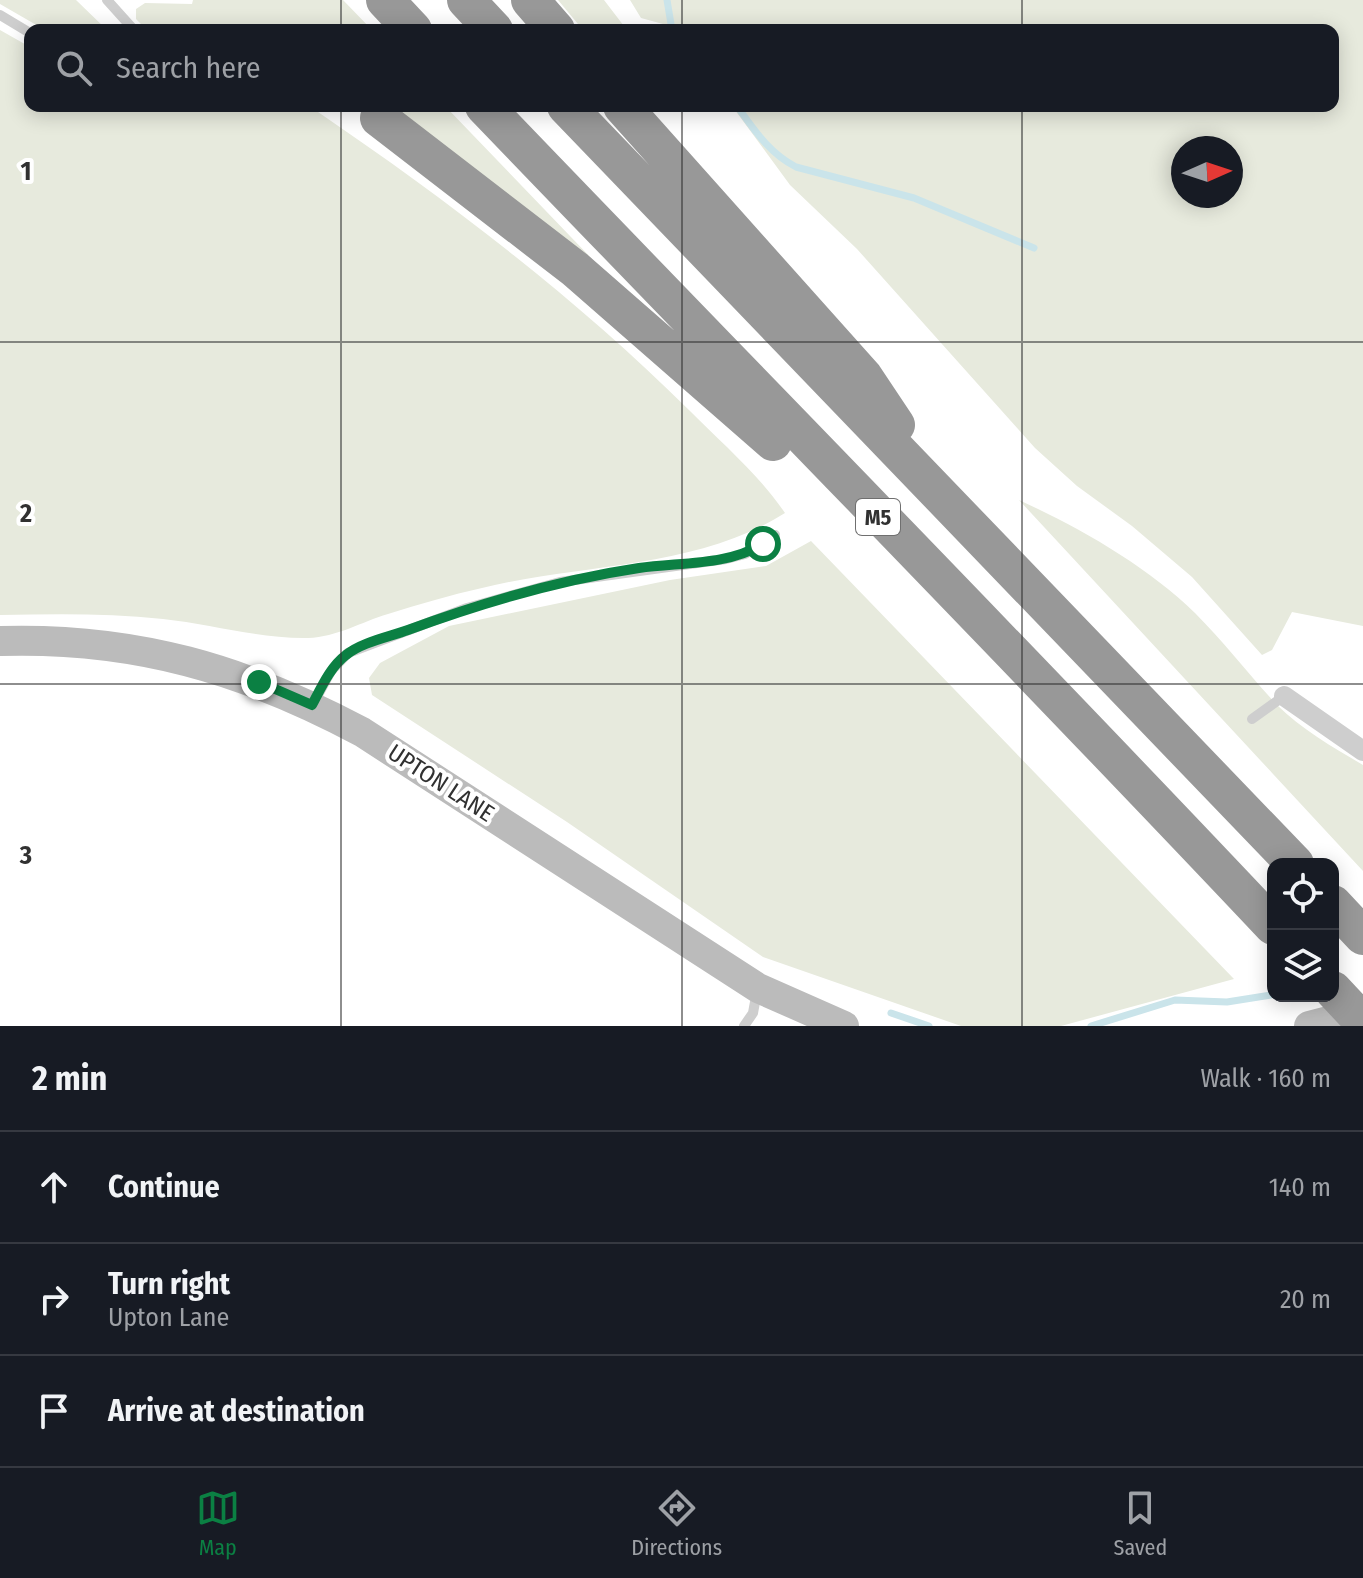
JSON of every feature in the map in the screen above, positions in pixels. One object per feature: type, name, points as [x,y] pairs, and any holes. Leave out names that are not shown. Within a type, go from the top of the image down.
[{"type":"highway","points":[[385,0],[407,24]]},
{"type":"highway","points":[[466,0],[488,24]]},
{"type":"highway","points":[[530,0],[551,24]]},
{"type":"highway","name":"M5","points":[[490,112],[915,556],[1043,682],[1267,920]]},
{"type":"highway","name":"M5","points":[[572,112],[1289,858]]},
{"type":"highway","name":"M5","points":[[627,112],[864,377],[957,514]]},
{"type":"highway","name":"M5","points":[[375,115],[575,269],[785,453],[915,556]]},
{"type":"highway","points":[[1339,910],[1363,936]]},
{"type":"highway","points":[[1339,996],[1363,1022]]},
{"type":"street","name":"UPTON LANE","points":[[0,641],[107,645],[197,661],[259,682],[312,705],[362,732],[758,988],[844,1026]]},
{"type":"street","points":[[1284,696],[1363,751]]},
{"type":"street","points":[[1309,1026],[1363,1012]]},
{"type":"lane","points":[[107,0],[129,24]]},
{"type":"lane","points":[[0,15],[24,29]]},
{"type":"lane","points":[[312,705],[331,671],[348,653],[467,608],[560,582],[639,568],[726,559],[745,554],[775,535]]},
{"type":"lane","points":[[1252,719],[1284,696]]},
{"type":"lane","points":[[744,1026],[753,1013],[758,988]]},
{"type":"shaded area","points":[[0,0],[76,0],[101,24],[35,24],[0,4]]},
{"type":"shaded area","points":[[193,0],[343,0],[366,24],[141,24],[136,19],[136,9],[145,3],[192,4]]},
{"type":"shaded area","points":[[558,0],[604,0],[622,24],[578,24]]},
{"type":"shaded area","points":[[630,0],[1363,0],[1363,626],[1292,612],[1272,650],[1262,655],[1192,577],[1132,526],[1077,486],[1035,448],[857,249],[790,185],[736,112],[1339,112],[1339,24],[663,24],[641,18]]},
{"type":"shaded area","points":[[0,30],[24,44],[24,112],[318,112],[464,216],[557,290],[647,369],[740,460],[785,513],[751,531],[714,545],[676,555],[470,591],[319,637],[272,636],[143,617],[0,615]]},
{"type":"shaded area","points":[[385,112],[451,112],[595,262]]},
{"type":"shaded area","points":[[1019,500],[1089,536],[1156,579],[1195,613],[1286,714],[1363,765],[1363,871]]},
{"type":"shaded area","points":[[811,541],[1234,979],[1061,1026],[961,1026],[763,957],[567,822],[372,695],[369,678],[380,663],[449,626],[670,580],[766,566]]},
{"type":"waterway","points":[[667,0],[671,24]]},
{"type":"waterway","points":[[741,112],[770,148],[796,167],[914,198],[1034,248]]},
{"type":"waterway","points":[[1091,1026],[1175,1000],[1227,1002],[1267,996]]},
{"type":"waterway","points":[[891,1013],[929,1026]]},
{"type":"route","points":[[259,682],[312,705],[331,671],[348,653],[467,608],[560,582],[639,568],[726,559],[745,554],[763,544]]}]
